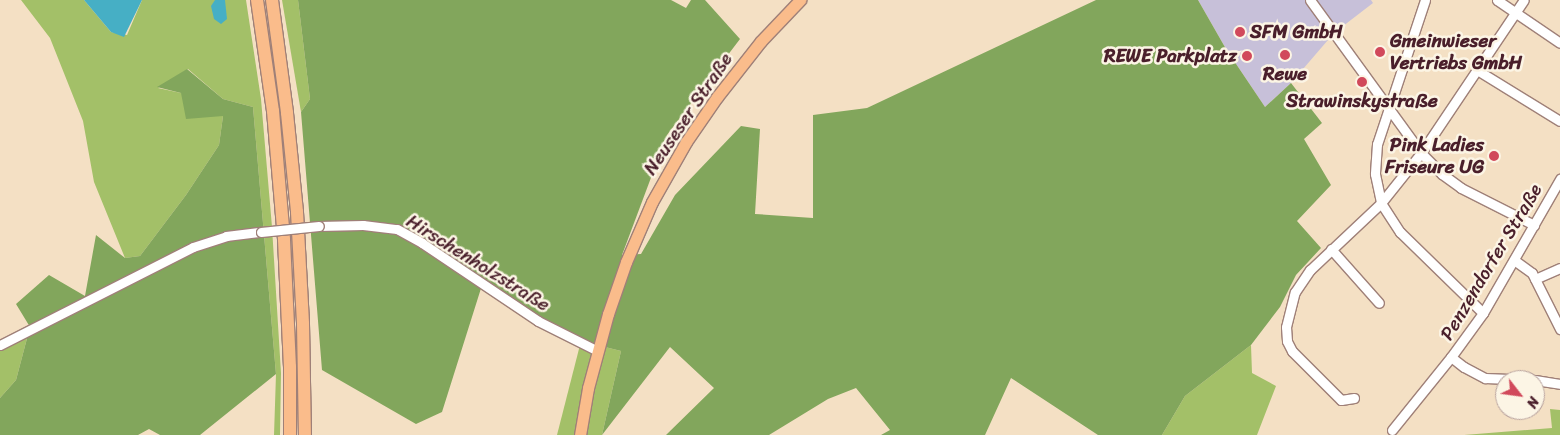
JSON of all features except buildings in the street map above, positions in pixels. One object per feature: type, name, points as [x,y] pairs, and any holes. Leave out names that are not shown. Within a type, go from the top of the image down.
[{"type":"highway","points":[[257,0],[273,111],[284,240],[290,367],[290,435]]},
{"type":"highway","points":[[272,0],[287,113],[297,212],[304,352],[305,435]]},
{"type":"main road","name":"Neuseser Straße","points":[[580,435],[598,351],[616,289],[634,242],[673,164],[698,123],[735,73],[800,0]]},
{"type":"street","points":[[1310,0],[1421,152],[1442,174],[1462,188],[1534,225]]},
{"type":"street","points":[[1425,0],[1377,144],[1374,166],[1381,203],[1400,232],[1483,313]]},
{"type":"street","points":[[1497,0],[1560,43]]},
{"type":"street","points":[[1354,398],[1341,400],[1292,351],[1287,341],[1286,327],[1295,292],[1304,276],[1381,203],[1421,152],[1524,0]]},
{"type":"street","points":[[1477,70],[1560,122]]},
{"type":"street","name":"Penzendorfer Straße","points":[[1392,430],[1451,357],[1483,313],[1534,225],[1556,196],[1560,179]]},
{"type":"street","name":"Hirschenholzstraße","points":[[0,345],[193,247],[226,236],[320,226],[363,225],[397,229],[422,243],[538,321],[598,351]]},
{"type":"street","points":[[1331,249],[1379,304]]},
{"type":"street","points":[[1514,260],[1524,266],[1535,279],[1560,329]]},
{"type":"street","points":[[1535,279],[1560,268]]},
{"type":"street","points":[[1451,357],[1464,367],[1486,378],[1495,378]]},
{"type":"street","points":[[1545,382],[1560,384]]},
{"type":"shaded area","points":[[1198,0],[1371,0],[1373,3],[1334,33],[1291,83],[1265,107],[1226,49]]},
{"type":"green space","points":[[21,0],[84,0],[111,32],[127,35],[142,0],[246,0],[261,99],[272,227],[281,373],[280,435],[274,435],[276,374],[253,107],[223,99],[188,69],[158,88],[181,93],[223,116],[219,145],[186,195],[140,256],[125,258],[94,182],[83,121],[50,38]]},
{"type":"green space","points":[[282,0],[298,0],[310,99],[301,112]]},
{"type":"green space","points":[[298,0],[671,0],[686,8],[691,0],[705,0],[740,39],[667,135],[622,255],[641,254],[675,195],[741,126],[760,129],[755,214],[813,218],[813,115],[867,108],[1096,0],[1198,0],[1226,49],[1265,107],[1291,83],[1322,123],[1304,139],[1331,185],[1297,221],[1321,248],[1296,275],[1280,307],[1251,345],[1185,396],[1162,435],[1098,435],[1011,378],[985,435],[881,435],[890,430],[856,388],[828,399],[769,435],[666,435],[714,388],[670,347],[602,435],[621,351],[581,341],[539,319],[483,282],[442,412],[416,424],[322,370],[301,112],[310,99]]},
{"type":"green space","points":[[187,69],[223,99],[253,107],[276,374],[200,435],[160,435],[149,429],[138,435],[0,435],[0,398],[16,380],[30,327],[16,304],[49,275],[85,296],[96,235],[125,258],[140,256],[186,195],[219,145],[223,116],[186,119],[181,93],[157,87]]},
{"type":"green space","points":[[30,327],[16,380],[0,398],[0,340]]},
{"type":"green space","points":[[581,341],[621,351],[602,435],[557,435]]},
{"type":"green space","points":[[1251,345],[1252,373],[1276,386],[1257,435],[1162,435],[1185,396]]},
{"type":"green space","points":[[1550,409],[1560,410],[1560,435],[1464,435],[1552,428]]},
{"type":"water","points":[[84,0],[142,0],[124,37],[111,32]]},
{"type":"water","points":[[215,0],[225,0],[227,19],[221,24],[214,19],[211,6]]},
{"type":"place","name":"SFM GmbH","points":[[1240,32]]},
{"type":"place","name":"Gmeinwieser Vertriebs GmbH","points":[[1380,52]]},
{"type":"place","name":"Rewe","points":[[1285,55]]},
{"type":"place","name":"REWE Parkplatz","points":[[1247,56]]},
{"type":"place","name":"Strawinskystraße","points":[[1362,82]]},
{"type":"place","name":"Pink Ladies Friseure UG","points":[[1494,156]]}]
